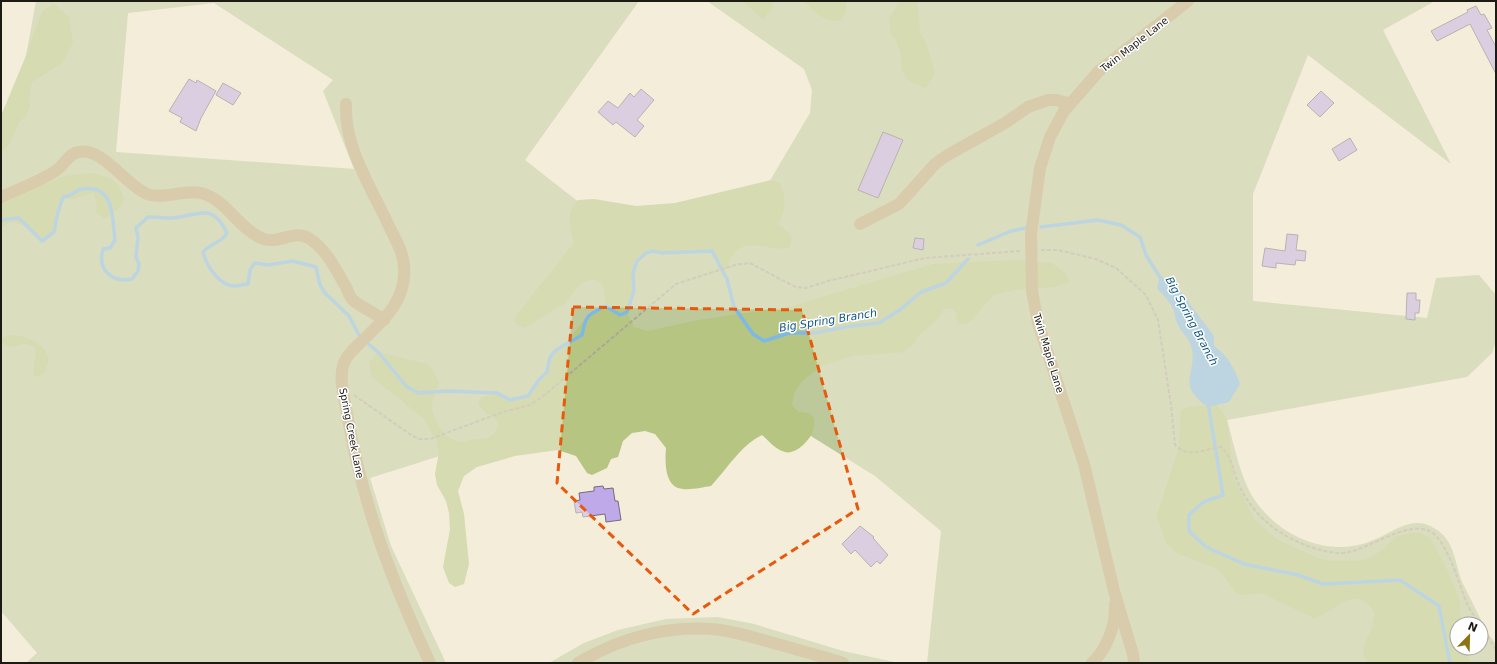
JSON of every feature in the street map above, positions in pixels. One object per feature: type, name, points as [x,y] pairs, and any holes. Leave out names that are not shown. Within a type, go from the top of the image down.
[{"type":"street","name":"Twin Maple Lane","points":[[1134,663],[1133,654],[1114,591],[1099,520],[1084,464],[1038,323],[1032,290],[1031,250],[1040,168],[1050,137],[1064,111],[1099,71],[1188,1]]},
{"type":"street","points":[[860,224],[899,204],[935,164],[946,156],[1005,123],[1028,107],[1048,100],[1057,100],[1070,104]]},
{"type":"street","name":"Spring Creek Lane","points":[[346,104],[345,119],[352,146],[401,251],[405,274],[399,298],[384,320],[350,353],[344,364],[343,386],[352,444],[371,517],[386,565],[403,607],[430,663]]},
{"type":"street","points":[[1,196],[57,170],[73,153],[80,151],[90,152],[107,163],[140,191],[149,195],[199,192],[207,195],[220,204],[253,234],[266,240],[276,241],[293,235],[302,235],[309,238],[320,246],[332,263],[352,300],[384,320]]},
{"type":"street","points":[[1092,663],[1104,647],[1111,632],[1115,616],[1114,591]]},
{"type":"street","points":[[578,663],[614,644],[635,637],[679,629],[701,629],[741,634],[843,663]]},
{"type":"path","points":[[343,386],[411,435],[419,439],[430,439],[506,411],[530,405],[542,397],[664,292],[676,284],[735,264],[750,263],[796,287],[806,288],[828,281],[925,258],[1031,250],[1058,250],[1096,259],[1116,268],[1146,295],[1158,320],[1171,405],[1175,446],[1182,452],[1195,453],[1208,448],[1221,447],[1231,461],[1240,487],[1255,511],[1271,526],[1298,541],[1319,550],[1342,553],[1364,547],[1399,531],[1424,529],[1436,536],[1456,570],[1469,607],[1474,616]]},
{"type":"path","points":[[1489,639],[1496,650]]},
{"type":"highlighted area","points":[[573,307],[802,310],[858,509],[693,614],[557,483]]},
{"type":"green space","points":[[36,1],[639,1],[525,160],[608,225],[759,199],[810,113],[812,90],[804,69],[707,1],[1435,1],[1383,30],[1451,164],[1308,55],[1253,194],[1253,301],[1427,318],[1436,278],[1479,275],[1496,295],[1496,341],[1492,353],[1467,377],[1227,420],[1238,462],[1250,493],[1266,514],[1293,534],[1308,541],[1339,547],[1355,546],[1371,541],[1398,528],[1415,523],[1432,527],[1442,534],[1450,544],[1463,584],[1479,616],[1449,616],[1449,656],[1489,656],[1489,635],[1495,644],[1496,663],[927,663],[941,531],[875,476],[742,393],[655,388],[370,478],[391,546],[446,663],[26,663],[37,653],[1,611],[1,116],[26,56]],"holes":[[[214,3],[333,80],[323,91],[354,169],[116,152],[128,13]]]},
{"type":"green space","points":[[742,1],[773,1],[773,7],[763,19]]},
{"type":"green space","points":[[804,1],[846,1],[846,12],[841,20],[830,20],[821,16]]},
{"type":"green space","points":[[901,1],[917,1],[920,33],[926,43],[935,73],[926,88],[910,82],[902,71],[901,54],[896,40],[891,34],[889,18]]},
{"type":"green space","points":[[54,4],[69,17],[73,43],[62,63],[32,82],[29,97],[30,106],[26,116],[19,122],[9,145],[1,151],[1,116],[43,11]]},
{"type":"green space","points":[[91,173],[113,180],[120,188],[122,193],[124,200],[120,207],[105,219],[96,212],[97,204],[94,193],[73,199],[63,197],[54,232],[42,241],[18,223],[13,222],[1,228],[1,202],[65,176]]},
{"type":"green space","points":[[771,180],[780,183],[784,194],[784,209],[779,225],[787,231],[792,238],[789,248],[783,249],[755,245],[742,247],[733,255],[724,273],[712,251],[663,253],[653,251],[646,253],[637,261],[633,273],[634,291],[627,312],[634,327],[647,331],[698,320],[792,306],[933,264],[1017,260],[1052,263],[1066,274],[1070,282],[1053,287],[1014,290],[993,295],[968,324],[957,323],[957,314],[952,308],[944,309],[936,321],[919,335],[912,346],[903,352],[853,356],[823,365],[802,381],[794,393],[792,405],[799,412],[809,413],[814,418],[813,431],[806,442],[794,451],[785,452],[775,447],[762,435],[741,451],[711,486],[683,489],[672,484],[667,473],[666,448],[655,434],[645,431],[632,433],[623,441],[618,457],[611,459],[607,468],[592,475],[587,473],[576,456],[558,450],[515,456],[477,467],[464,476],[458,491],[464,514],[469,564],[464,584],[455,587],[449,583],[443,567],[450,529],[449,513],[446,501],[437,485],[435,474],[439,452],[437,441],[423,418],[372,377],[369,363],[378,352],[427,364],[432,369],[439,383],[432,404],[432,409],[436,421],[444,433],[454,441],[459,442],[486,439],[494,434],[499,426],[494,418],[483,410],[478,402],[483,397],[497,393],[510,400],[528,396],[538,381],[547,372],[550,357],[563,346],[585,319],[606,306],[603,284],[594,279],[581,283],[565,303],[524,328],[517,325],[514,318],[574,243],[570,226],[570,215],[571,210],[578,200],[594,199],[636,206],[675,203]]},
{"type":"green space","points":[[10,335],[28,338],[44,349],[49,360],[45,372],[37,377],[34,376],[35,348],[26,344],[10,347],[1,342],[2,338]]},
{"type":"green space","points":[[1217,404],[1227,420],[1234,479],[1254,519],[1276,539],[1318,558],[1331,561],[1356,561],[1370,558],[1385,548],[1395,537],[1410,533],[1421,533],[1430,538],[1445,565],[1459,598],[1460,616],[1449,616],[1449,656],[1468,656],[1471,663],[1368,663],[1365,659],[1364,646],[1371,630],[1375,613],[1368,604],[1360,599],[1346,601],[1314,618],[1261,593],[1243,595],[1236,592],[1218,569],[1177,553],[1166,543],[1157,516],[1179,447],[1181,410],[1190,407]]},
{"type":"green space","points":[[718,617],[754,624],[843,651],[899,663],[549,663],[584,643],[618,630],[666,619]]},
{"type":"water","points":[[1160,276],[1174,283],[1214,336],[1214,346],[1227,358],[1233,367],[1240,384],[1229,402],[1208,407],[1198,399],[1192,391],[1190,376],[1193,361],[1190,343],[1178,325],[1170,303],[1157,288]]},
{"type":"building","points":[[1476,6],[1481,15],[1484,14],[1492,28],[1487,30],[1496,47],[1496,74],[1470,24],[1437,41],[1431,31],[1468,12],[1467,10]]},
{"type":"building","points":[[189,79],[196,83],[197,80],[216,91],[201,118],[196,131],[180,122],[182,118],[169,111]]},
{"type":"building","points":[[223,83],[241,93],[233,105],[216,95]]},
{"type":"building","points":[[641,89],[654,100],[637,120],[644,126],[635,137],[616,122],[613,125],[598,112],[608,101],[618,108],[630,93],[634,97]]},
{"type":"building","points":[[1321,91],[1334,103],[1320,117],[1307,105]]},
{"type":"building","points":[[883,132],[903,140],[878,198],[858,190]]},
{"type":"building","points":[[1350,138],[1357,150],[1339,161],[1332,149]]},
{"type":"building","points":[[1287,234],[1298,235],[1296,250],[1306,251],[1305,261],[1296,260],[1295,265],[1276,263],[1276,268],[1262,266],[1265,248],[1285,251]]},
{"type":"building","points":[[915,238],[924,239],[923,250],[913,248]]},
{"type":"building","points":[[1407,293],[1416,293],[1416,300],[1420,300],[1419,313],[1415,313],[1415,320],[1406,319]]},
{"type":"building","points":[[603,486],[604,489],[613,488],[615,501],[618,501],[621,520],[606,522],[605,514],[583,517],[582,512],[576,513],[574,501],[580,500],[579,493],[594,491],[594,487]]},
{"type":"building","points":[[860,526],[874,537],[873,538],[888,555],[880,564],[877,561],[871,567],[855,550],[851,554],[842,544]]},
{"type":"waterway","name":"Big Spring Branch","points":[[1,220],[19,218],[42,241],[54,232],[63,197],[69,196],[82,189],[93,189],[101,192],[110,204],[115,240],[110,248],[103,249],[102,263],[104,269],[112,277],[125,280],[132,279],[138,271],[139,264],[136,257],[138,237],[136,228],[148,217],[173,218],[198,213],[210,214],[216,217],[227,233],[222,239],[203,252],[207,263],[214,274],[224,283],[235,286],[248,284],[250,270],[255,263],[268,265],[293,261],[316,267],[320,285],[325,293],[349,316],[360,337],[378,352],[407,387],[419,393],[447,391],[497,393],[510,400],[528,396],[538,381],[547,372],[550,357],[556,350],[582,335],[585,323],[589,316],[606,306],[620,315],[627,312],[634,291],[633,273],[637,261],[646,253],[653,251],[663,253],[712,251],[727,279],[734,307],[753,334],[764,341],[789,333],[814,333],[851,326],[879,323],[901,309],[921,292],[946,283],[968,259]]},
{"type":"waterway","name":"Big Spring Branch","points":[[1041,227],[1098,220],[1121,225],[1140,237],[1146,255],[1161,279]]},
{"type":"waterway","name":"Big Spring Branch","points":[[978,245],[1011,231],[1026,228]]},
{"type":"waterway","name":"Big Spring Branch","points":[[1208,403],[1223,495],[1203,502],[1189,515],[1189,531],[1206,547],[1244,564],[1298,575],[1323,584],[1400,580],[1439,606],[1450,663]]}]
